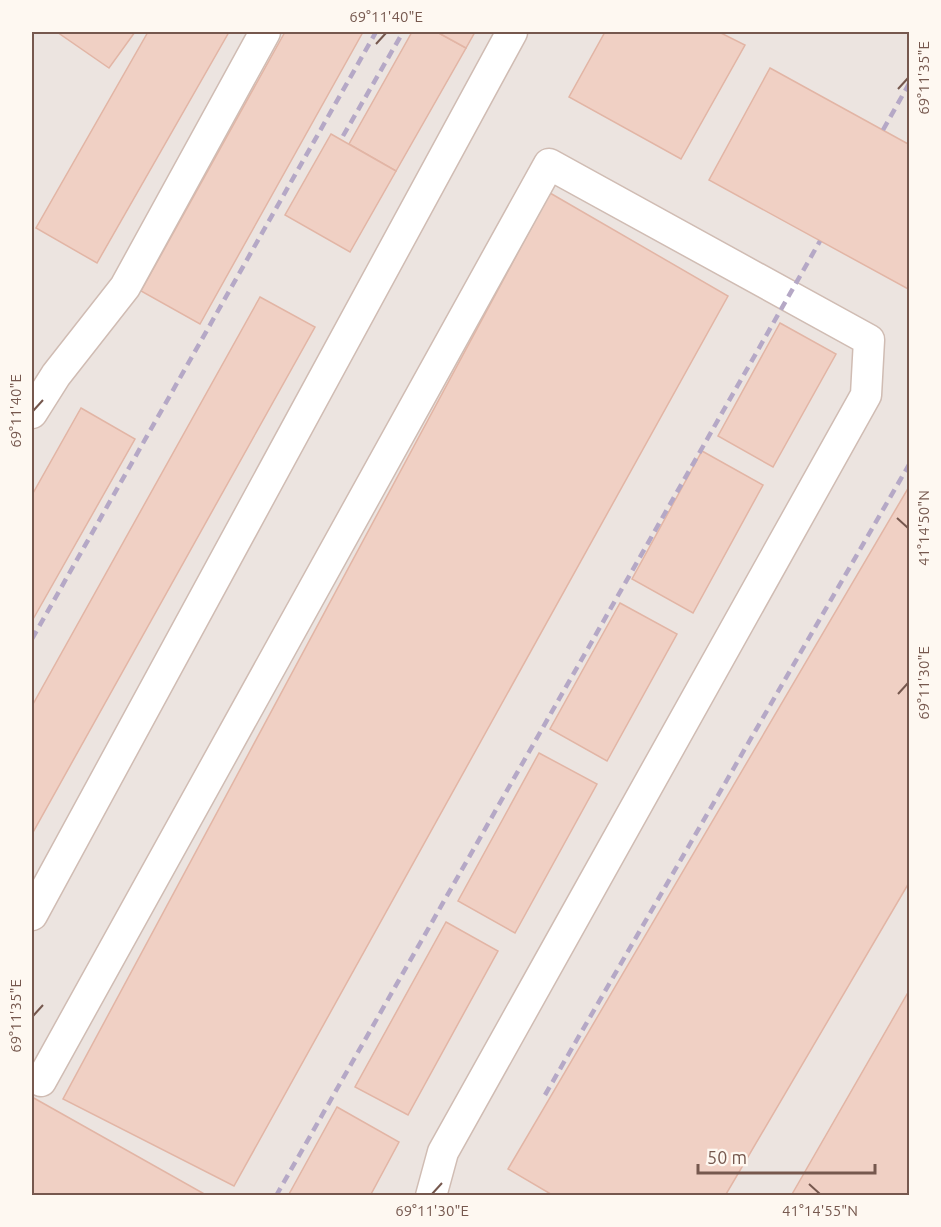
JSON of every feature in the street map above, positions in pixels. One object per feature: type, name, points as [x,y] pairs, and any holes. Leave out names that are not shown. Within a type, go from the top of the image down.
[{"type":"lane","points":[[32,413],[56,375],[125,286],[265,32]]},
{"type":"lane","points":[[32,915],[512,32]]},
{"type":"lane","points":[[41,1081],[549,164],[869,340],[866,395],[443,1152],[431,1196]]},
{"type":"shaded area","points":[[32,32],[909,32],[909,1195],[32,1195]]},
{"type":"building","points":[[57,32],[135,32],[109,68]]},
{"type":"building","points":[[148,32],[229,32],[97,263],[36,228]]},
{"type":"building","points":[[285,32],[363,32],[200,324],[141,291]]},
{"type":"building","points":[[412,32],[437,32],[466,48],[396,171],[349,144]]},
{"type":"building","points":[[437,32],[475,32],[466,48]]},
{"type":"building","points":[[605,32],[719,32],[745,45],[681,159],[569,97]]},
{"type":"building","points":[[770,68],[910,145],[910,290],[709,180]]},
{"type":"building","points":[[331,134],[396,171],[350,252],[285,215]]},
{"type":"building","points":[[550,193],[728,296],[234,1186],[63,1099]]},
{"type":"building","points":[[260,297],[315,327],[32,834],[32,706]]},
{"type":"building","points":[[780,323],[836,354],[773,467],[718,436]]},
{"type":"building","points":[[81,408],[135,439],[32,621],[32,495]]},
{"type":"building","points":[[702,451],[763,485],[693,613],[632,579]]},
{"type":"building","points":[[910,485],[910,881],[725,1196],[554,1196],[508,1169]]},
{"type":"building","points":[[620,603],[677,634],[607,761],[550,729]]},
{"type":"building","points":[[539,753],[597,784],[515,933],[458,901]]},
{"type":"building","points":[[446,922],[498,951],[408,1115],[355,1087]]},
{"type":"building","points":[[910,989],[910,1196],[791,1196]]},
{"type":"building","points":[[32,1097],[208,1196],[32,1196]]},
{"type":"building","points":[[337,1107],[399,1142],[370,1196],[288,1196]]},
{"type":"railway","points":[[32,639],[376,32]]},
{"type":"railway","points":[[343,136],[403,32]]},
{"type":"railway","points":[[883,130],[910,82]]},
{"type":"railway","points":[[276,1196],[820,241]]},
{"type":"railway","points":[[545,1095],[910,463]]}]
